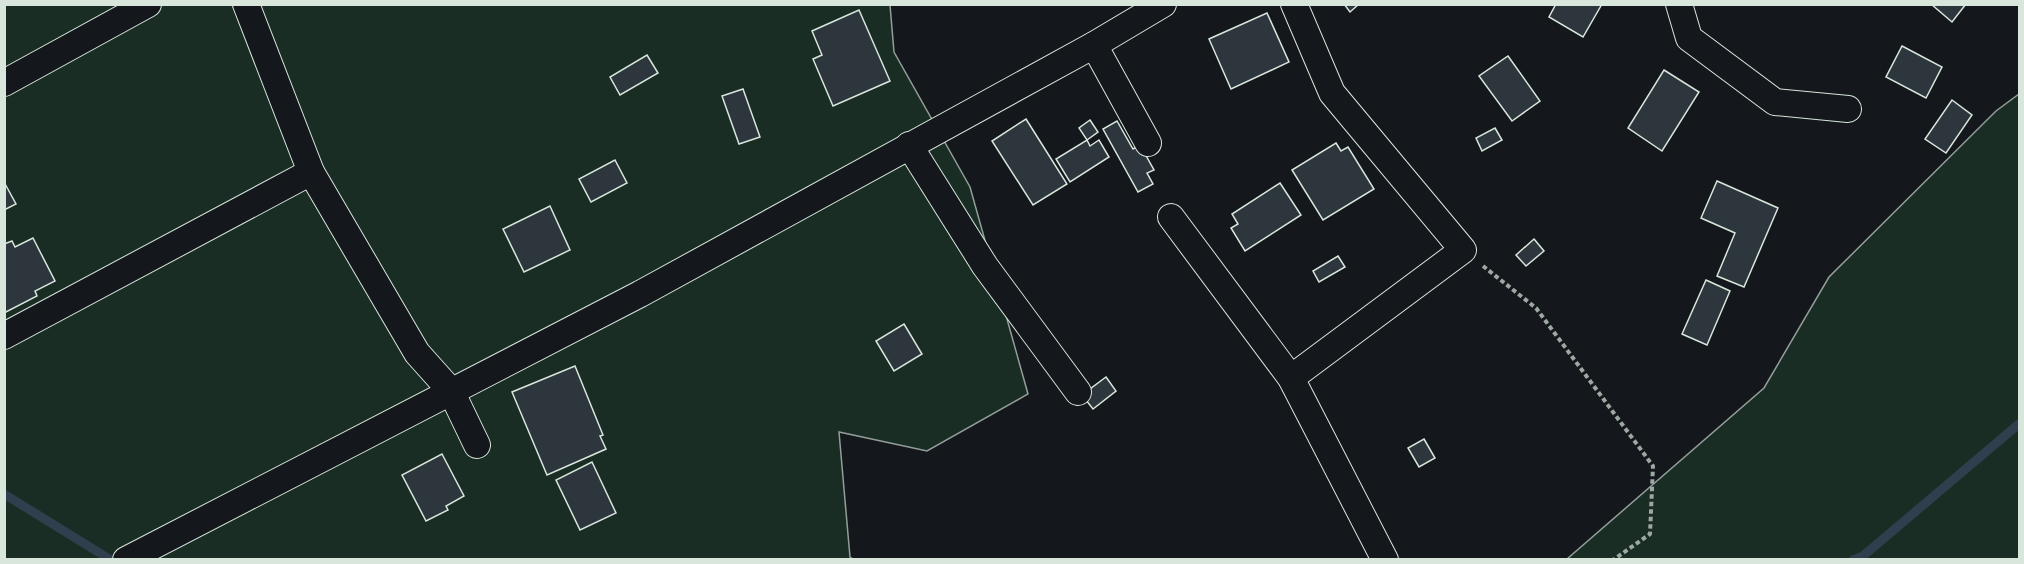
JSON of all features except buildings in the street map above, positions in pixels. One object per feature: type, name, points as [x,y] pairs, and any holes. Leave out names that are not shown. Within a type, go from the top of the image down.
[{"type":"street","points":[[4,83],[148,4]]},
{"type":"street","points":[[246,4],[311,172],[417,353],[451,391],[477,445]]},
{"type":"street","points":[[128,558],[640,294],[1094,45],[1163,4]]},
{"type":"street","points":[[1291,378],[1463,250],[1332,93],[1294,4]]},
{"type":"street","points":[[1679,4],[1689,38],[1775,102],[1848,109]]},
{"type":"street","points":[[1094,45],[1148,143]]},
{"type":"street","points":[[909,146],[985,266],[1078,392]]},
{"type":"street","points":[[4,336],[311,172]]},
{"type":"street","points":[[1171,218],[1291,378],[1385,560]]},
{"type":"path","points":[[1463,250],[1536,308],[1653,466],[1650,534],[1613,560]]},
{"type":"green space","points":[[4,5],[890,5],[894,52],[970,187],[1028,394],[927,451],[839,432],[850,557],[853,559],[5,559]]},
{"type":"green space","points":[[2019,94],[2019,559],[1567,559],[1764,388],[1829,277],[1996,111]]},
{"type":"waterway","points":[[1853,560],[1863,556],[2020,423]]},
{"type":"waterway","points":[[4,494],[111,560]]}]
